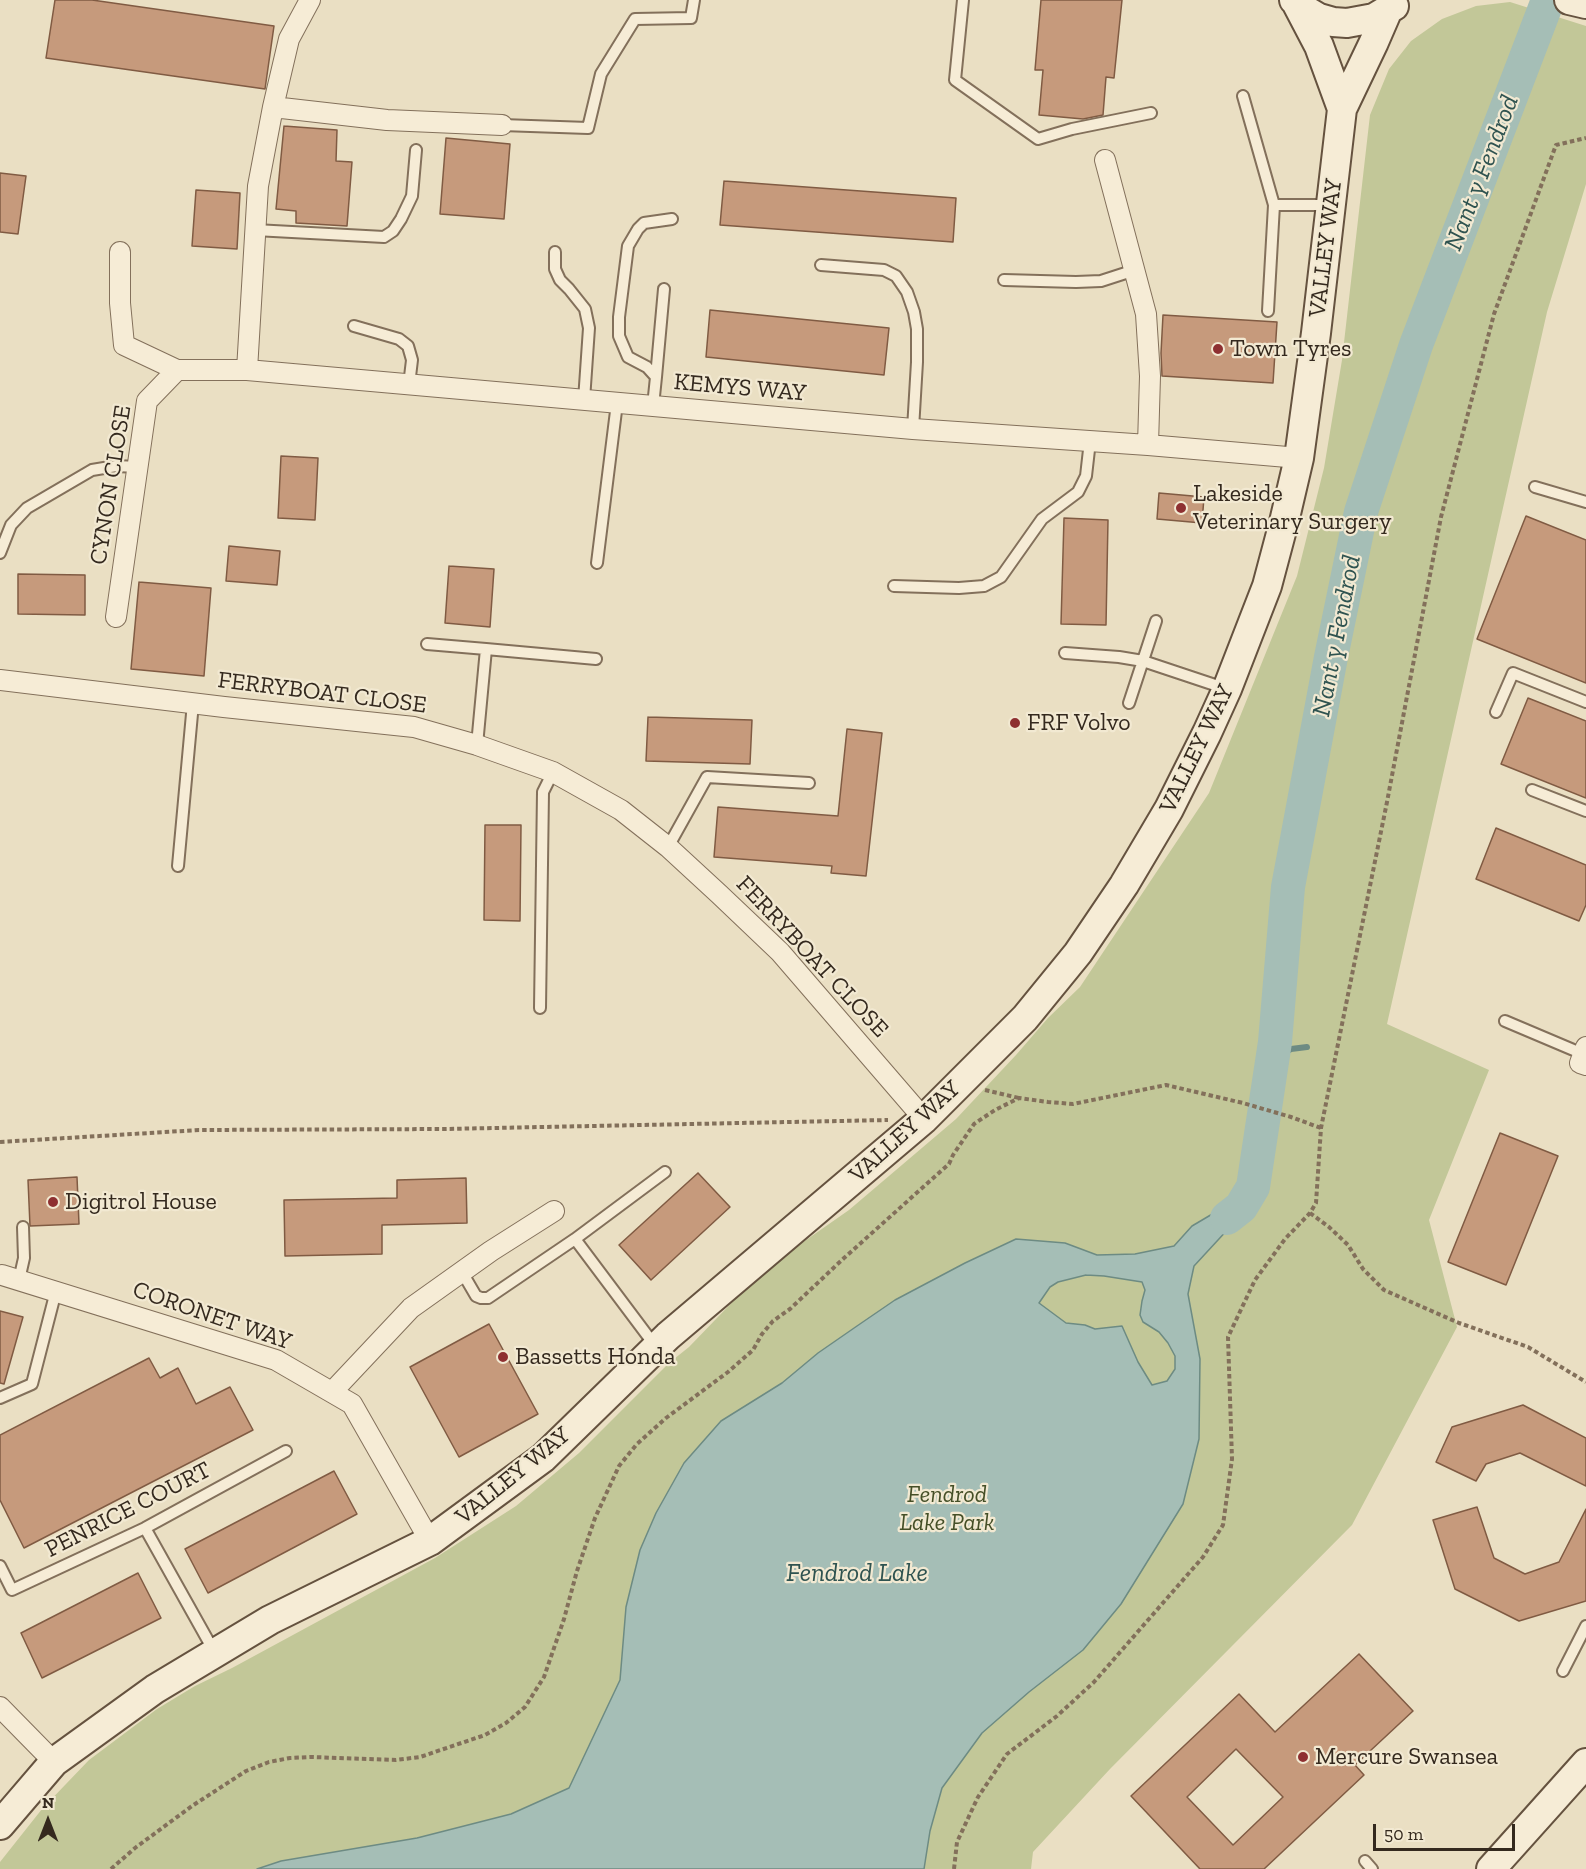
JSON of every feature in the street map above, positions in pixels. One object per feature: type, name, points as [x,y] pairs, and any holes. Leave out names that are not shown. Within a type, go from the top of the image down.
[{"type":"street","points":[[247,370],[258,186],[289,39],[310,0]]},
{"type":"street","points":[[1295,1],[1307,11],[1333,22],[1361,22],[1374,18],[1393,6]]},
{"type":"street","name":"VALLEY WAY","points":[[1295,1],[1319,46],[1342,109]]},
{"type":"street","name":"VALLEY WAY","points":[[0,1824],[54,1762],[155,1689],[270,1620],[430,1541],[543,1458],[656,1347],[924,1119],[1025,1018],[1078,953],[1124,885],[1169,809],[1227,689],[1267,586],[1299,458],[1342,109],[1393,6]]},
{"type":"street","points":[[273,107],[387,120],[501,125]]},
{"type":"street","points":[[1105,160],[1146,314],[1149,376],[1148,445]]},
{"type":"street","points":[[120,252],[120,303],[124,345],[177,370]]},
{"type":"street","name":"KEMYS WAY","points":[[177,370],[247,370],[913,429],[1299,458]]},
{"type":"street","name":"CYNON CLOSE","points":[[116,617],[147,401],[177,370]]},
{"type":"street","name":"FERRYBOAT CLOSE","points":[[0,680],[414,727],[477,745],[553,772],[621,810],[668,847],[780,952],[924,1119]]},
{"type":"street","points":[[332,1392],[411,1308],[554,1211]]},
{"type":"street","name":"CORONET WAY","points":[[10,1278],[276,1360],[352,1404],[430,1541]]},
{"type":"street","points":[[0,1707],[54,1762]]},
{"type":"street","points":[[1491,1869],[1583,1773]]},
{"type":"lane","points":[[501,125],[588,128],[601,74],[635,19],[691,18],[694,0]]},
{"type":"lane","points":[[963,0],[956,80],[1038,139],[1072,129],[1151,113]]},
{"type":"lane","points":[[1243,96],[1274,206],[1268,311]]},
{"type":"lane","points":[[255,230],[384,237],[393,231],[412,196],[416,150]]},
{"type":"lane","points":[[1274,206],[1331,205]]},
{"type":"lane","points":[[656,377],[647,367],[628,357],[619,336],[619,317],[628,246],[638,228],[644,224],[672,219]]},
{"type":"lane","points":[[555,252],[555,269],[560,280],[585,309],[589,328],[585,400]]},
{"type":"lane","points":[[821,265],[884,270],[896,276],[907,292],[917,329],[913,429]]},
{"type":"lane","points":[[1004,280],[1076,282],[1101,280],[1135,270]]},
{"type":"lane","points":[[653,406],[664,289]]},
{"type":"lane","points":[[354,326],[399,339],[408,346],[412,360],[410,385]]},
{"type":"lane","points":[[597,563],[617,403]]},
{"type":"lane","points":[[894,586],[959,588],[984,586],[1001,577],[1042,519],[1078,492],[1086,476],[1090,441]]},
{"type":"lane","points":[[0,553],[11,525],[27,508],[92,470],[116,466],[138,467]]},
{"type":"lane","points":[[1535,487],[1586,502]]},
{"type":"lane","points":[[1129,703],[1156,621]]},
{"type":"lane","points":[[427,644],[596,659]]},
{"type":"lane","points":[[477,745],[486,649]]},
{"type":"lane","points":[[1065,653],[1143,661],[1227,689]]},
{"type":"lane","points":[[1496,712],[1513,673],[1586,702]]},
{"type":"lane","points":[[178,866],[193,703]]},
{"type":"lane","points":[[540,1008],[543,792],[553,772]]},
{"type":"lane","points":[[668,847],[706,777],[809,783]]},
{"type":"lane","points":[[1532,790],[1586,811]]},
{"type":"lane","points":[[1505,1021],[1585,1055]]},
{"type":"lane","points":[[462,1272],[476,1296],[488,1298],[575,1239],[665,1172]]},
{"type":"lane","points":[[10,1278],[24,1258],[23,1227]]},
{"type":"lane","points":[[575,1239],[656,1347]]},
{"type":"lane","points":[[0,1398],[32,1384],[56,1291]]},
{"type":"lane","name":"PENRICE COURT","points":[[0,1566],[12,1590],[146,1528],[285,1451]]},
{"type":"lane","points":[[146,1528],[215,1653]]},
{"type":"lane","points":[[1563,1671],[1586,1626]]},
{"type":"path","points":[[954,1869],[957,1842],[978,1797],[1007,1754],[1057,1716],[1094,1682],[1203,1557],[1223,1525],[1232,1459],[1228,1337],[1255,1280],[1285,1239],[1310,1213],[1316,1203],[1321,1128],[1442,517],[1494,314],[1556,145],[1586,138]]},
{"type":"path","points":[[960,1084],[1019,1098],[1073,1104],[1166,1085],[1244,1103],[1321,1128]]},
{"type":"path","points":[[111,1869],[135,1848],[192,1806],[246,1771],[290,1758],[396,1760],[420,1757],[485,1735],[506,1723],[525,1707],[544,1677],[564,1619],[577,1571],[596,1518],[619,1466],[637,1444],[666,1418],[721,1378],[753,1350],[773,1321],[790,1309],[949,1164],[974,1124],[1019,1098]]},
{"type":"path","points":[[0,1142],[199,1130],[444,1129],[924,1119]]},
{"type":"path","points":[[1310,1213],[1348,1245],[1363,1269],[1384,1290],[1459,1323],[1528,1347],[1586,1382]]},
{"type":"green space","name":"Fendrod Lake Park","points":[[1510,2],[1586,26],[1586,184],[1547,312],[1387,1024],[1489,1070],[1429,1220],[1457,1327],[1352,1525],[1110,1769],[1033,1852],[1031,1869],[0,1869],[0,1862],[42,1809],[89,1760],[157,1709],[195,1686],[435,1558],[516,1506],[579,1453],[669,1363],[689,1347],[744,1290],[789,1252],[849,1210],[956,1119],[1048,1018],[1080,987],[1209,793],[1297,576],[1324,468],[1342,360],[1370,115],[1389,69],[1411,41],[1442,19],[1476,6]]},
{"type":"water","name":"Fendrod Lake","points":[[1214,1213],[1227,1218],[1230,1227],[1194,1266],[1188,1294],[1200,1359],[1199,1439],[1183,1504],[1121,1604],[1083,1650],[1029,1692],[982,1733],[942,1788],[930,1831],[924,1869],[257,1869],[281,1861],[417,1838],[511,1814],[569,1788],[620,1680],[626,1607],[640,1550],[656,1513],[684,1463],[721,1421],[782,1383],[818,1353],[895,1300],[1016,1239],[1065,1243],[1097,1255],[1135,1254],[1174,1246],[1192,1226]],"holes":[[[1086,1275],[1142,1282],[1145,1290],[1140,1315],[1143,1322],[1159,1332],[1175,1356],[1175,1369],[1167,1381],[1152,1385],[1138,1362],[1122,1326],[1095,1329],[1085,1325],[1066,1323],[1039,1303],[1050,1287],[1058,1282]]]},
{"type":"building","points":[[55,0],[92,0],[274,26],[265,89],[46,58]]},
{"type":"building","points":[[1041,0],[1122,0],[1114,78],[1106,77],[1103,115],[1083,119],[1039,115],[1043,70],[1035,70]]},
{"type":"building","points":[[284,126],[337,130],[336,161],[352,162],[347,226],[296,223],[296,211],[276,209]]},
{"type":"building","points":[[446,138],[510,144],[504,219],[440,214]]},
{"type":"building","points":[[0,173],[26,176],[18,234],[0,232]]},
{"type":"building","points":[[724,181],[956,198],[953,242],[720,225]]},
{"type":"building","points":[[196,190],[240,193],[237,249],[192,246]]},
{"type":"building","points":[[710,310],[889,328],[884,375],[706,357]]},
{"type":"building","name":"Town Tyres","points":[[1163,315],[1277,322],[1273,383],[1162,376]]},
{"type":"building","points":[[281,456],[318,458],[315,520],[278,518]]},
{"type":"building","name":"Lakeside Veterinary Surgery","points":[[1159,493],[1204,497],[1202,523],[1157,519]]},
{"type":"building","points":[[1526,516],[1586,540],[1586,683],[1477,639]]},
{"type":"building","points":[[1064,518],[1108,520],[1106,625],[1061,624]]},
{"type":"building","points":[[229,546],[280,551],[277,585],[226,581]]},
{"type":"building","points":[[449,566],[494,569],[490,627],[445,623]]},
{"type":"building","points":[[18,574],[85,575],[85,615],[18,614]]},
{"type":"building","points":[[139,582],[211,588],[204,676],[131,669]]},
{"type":"building","points":[[1528,698],[1586,721],[1586,798],[1501,764]]},
{"type":"building","points":[[648,717],[752,720],[750,764],[646,761]]},
{"type":"building","points":[[847,729],[882,733],[866,876],[831,873],[832,866],[714,857],[718,807],[838,816]]},
{"type":"building","points":[[485,825],[521,825],[520,921],[484,920]]},
{"type":"building","points":[[1496,828],[1586,865],[1586,905],[1579,921],[1476,879]]},
{"type":"building","points":[[1500,1133],[1558,1156],[1506,1285],[1448,1262]]},
{"type":"building","points":[[698,1173],[730,1207],[651,1280],[619,1245]]},
{"type":"building","name":"Digitrol House","points":[[77,1177],[79,1224],[30,1226],[28,1180]]},
{"type":"building","points":[[466,1178],[467,1223],[382,1225],[382,1254],[285,1256],[284,1200],[397,1198],[397,1180]]},
{"type":"building","points":[[0,1311],[23,1317],[4,1384],[0,1383]]},
{"type":"building","points":[[489,1324],[538,1414],[459,1457],[410,1367]]},
{"type":"building","points":[[149,1358],[160,1378],[178,1368],[196,1404],[230,1387],[253,1430],[24,1548],[0,1500],[0,1435]]},
{"type":"building","points":[[1523,1405],[1586,1438],[1586,1486],[1520,1453],[1486,1464],[1476,1481],[1436,1462],[1452,1427]]},
{"type":"building","points":[[334,1471],[357,1514],[208,1593],[185,1549]]},
{"type":"building","points":[[1477,1507],[1494,1558],[1525,1574],[1559,1562],[1586,1509],[1586,1601],[1519,1621],[1455,1589],[1433,1520]]},
{"type":"building","points":[[138,1573],[161,1618],[42,1678],[21,1633]]},
{"type":"building","name":"Mercure Swansea","points":[[1359,1654],[1413,1711],[1355,1765],[1364,1775],[1264,1869],[1200,1869],[1131,1796],[1239,1694],[1275,1732]],"holes":[[[1236,1749],[1283,1797],[1233,1845],[1187,1797]]]},
{"type":"waterway","name":"Nant y Fendrod","points":[[1227,1218],[1241,1207],[1253,1187],[1275,1042],[1288,887],[1361,512],[1416,345],[1548,0]]},
{"type":"waterway","points":[[1272,1061],[1291,1049],[1307,1047]]},
{"type":"place","name":"Town Tyres","points":[[1218,349]]},
{"type":"place","name":"Lakeside Veterinary Surgery","points":[[1181,508]]},
{"type":"place","name":"FRF Volvo","points":[[1015,723]]},
{"type":"place","name":"Digitrol House","points":[[53,1202]]},
{"type":"place","name":"Bassetts Honda","points":[[503,1357]]},
{"type":"place","name":"Mercure Swansea","points":[[1303,1757]]}]
